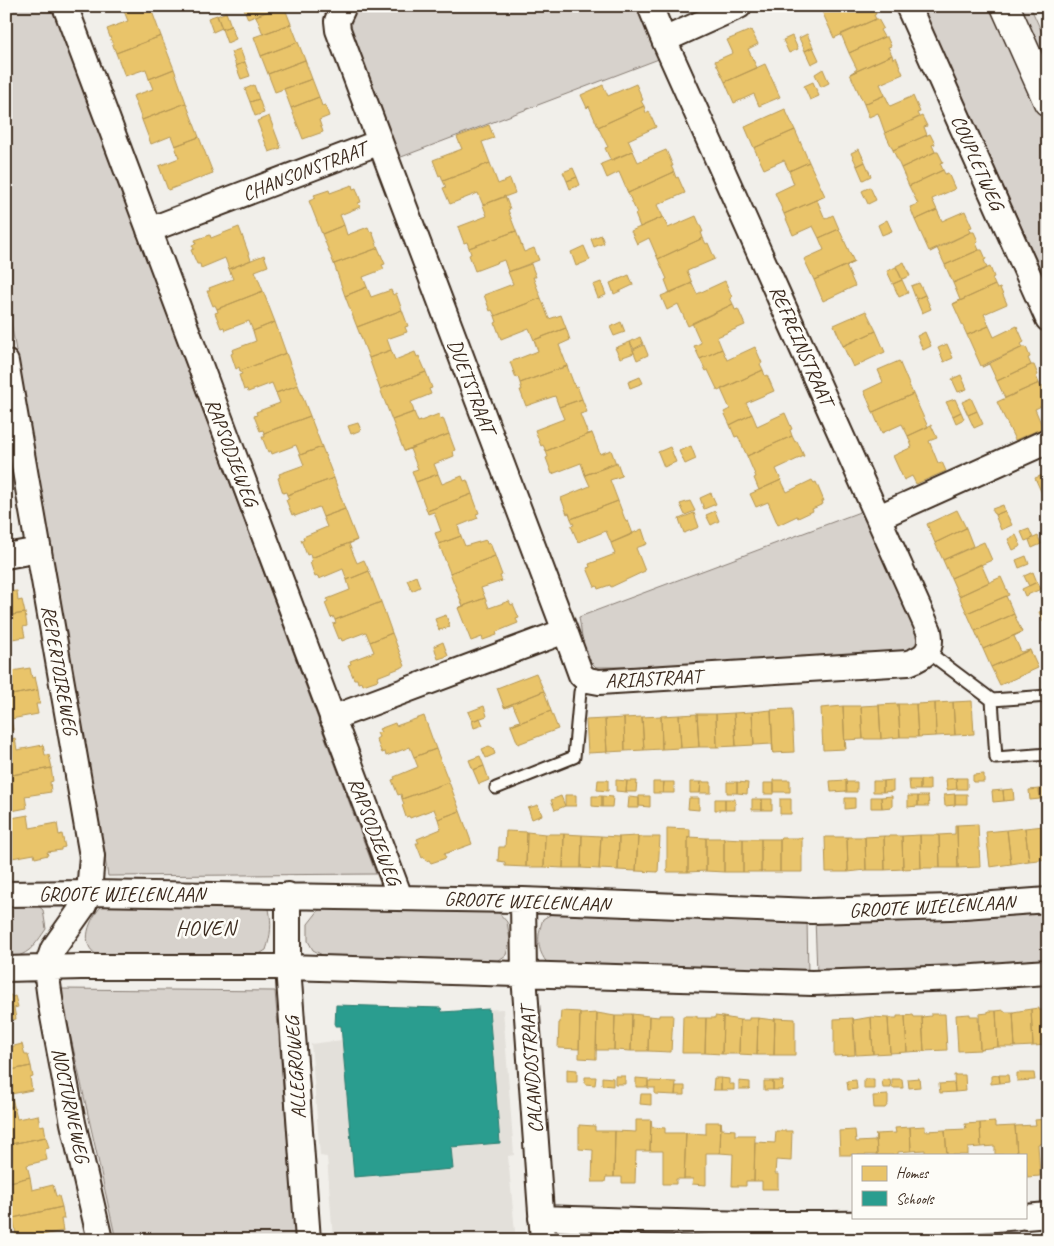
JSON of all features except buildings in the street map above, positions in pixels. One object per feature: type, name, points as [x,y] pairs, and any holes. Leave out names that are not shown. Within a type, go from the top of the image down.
[{"type":"street","name":"RAPSODIEWEG","points":[[65,6],[400,897]]},
{"type":"street","points":[[650,6],[664,40],[739,6]]},
{"type":"street","name":"COUPLETWEG","points":[[908,6],[1048,319]]},
{"type":"street","points":[[1005,6],[1048,102]]},
{"type":"street","name":"CHANSONSTRAAT","points":[[148,230],[380,142],[338,30],[339,8]]},
{"type":"street","name":"REFREINSTRAAT","points":[[664,40],[930,631],[931,640],[928,652]]},
{"type":"street","name":"DUETSTRAAT","points":[[380,142],[565,631]]},
{"type":"street","name":"REPERTOIREWEG","points":[[6,362],[92,856],[89,892],[84,905],[53,949],[46,969]]},
{"type":"street","points":[[879,517],[1048,441]]},
{"type":"street","points":[[6,556],[39,550]]},
{"type":"street","points":[[332,718],[565,631]]},
{"type":"street","name":"ARIASTRAAT","points":[[565,631],[581,675],[588,680],[599,682],[908,663],[920,659],[928,652]]},
{"type":"street","name":"GROOTE WIELENLAAN","points":[[6,894],[89,892],[400,897],[812,911],[950,907],[1048,900]]},
{"type":"street","name":"ALLEGROWEG","points":[[288,895],[288,967],[308,1240]]},
{"type":"street","name":"CALANDOSTRAAT","points":[[523,900],[524,974],[542,1229]]},
{"type":"street","points":[[6,969],[46,969],[81,966],[288,967],[812,983],[960,978],[1048,972]]},
{"type":"street","name":"NOCTURNEWEG","points":[[46,969],[51,1006],[73,1122],[100,1240]]},
{"type":"street","points":[[1026,1217],[1048,1215]]},
{"type":"street","points":[[542,1229],[658,1222],[815,1225],[981,1221],[1010,1218]]},
{"type":"lane","points":[[928,652],[992,700],[1048,696]]},
{"type":"lane","points":[[496,788],[574,757],[580,692],[588,680]]},
{"type":"lane","points":[[992,700],[996,758],[1048,754]]},
{"type":"shaded area","points":[[6,6],[52,6],[376,874],[108,876],[6,294]]},
{"type":"shaded area","points":[[398,6],[640,6],[664,57],[396,159],[345,27],[349,16],[359,10]]},
{"type":"shaded area","points":[[922,6],[990,6],[1022,75],[1048,121],[1048,286]]},
{"type":"shaded area","points":[[1015,6],[1030,6],[1048,46],[1048,86]]},
{"type":"shaded area","points":[[865,510],[920,630],[919,646],[911,653],[626,667],[596,667],[585,656],[579,617]]},
{"type":"shaded area","points":[[117,901],[250,902],[269,909],[271,925],[268,945],[266,950],[251,959],[110,957],[98,955],[92,951],[87,938],[90,924],[102,906]]},
{"type":"shaded area","points":[[6,902],[34,902],[43,910],[46,929],[34,945],[25,953],[6,958]]},
{"type":"shaded area","points":[[340,904],[490,909],[499,913],[507,922],[510,940],[506,955],[492,965],[328,958],[313,950],[308,941],[308,924],[319,910]]},
{"type":"shaded area","points":[[1048,907],[1048,962],[817,974],[815,918]]},
{"type":"shaded area","points":[[553,913],[807,919],[808,975],[548,964],[540,948],[541,925],[543,919]]},
{"type":"shaded area","points":[[60,989],[275,991],[296,1240],[116,1240]]},
{"type":"shaded area","points":[[336,1005],[441,1008],[442,1012],[503,1009],[514,1155],[508,1156],[515,1232],[426,1240],[333,1240],[327,1157],[320,1156],[311,1044],[342,1040],[341,1026],[335,1026]]},
{"type":"district","name":"HOVEN","points":[[206,928]]}]
